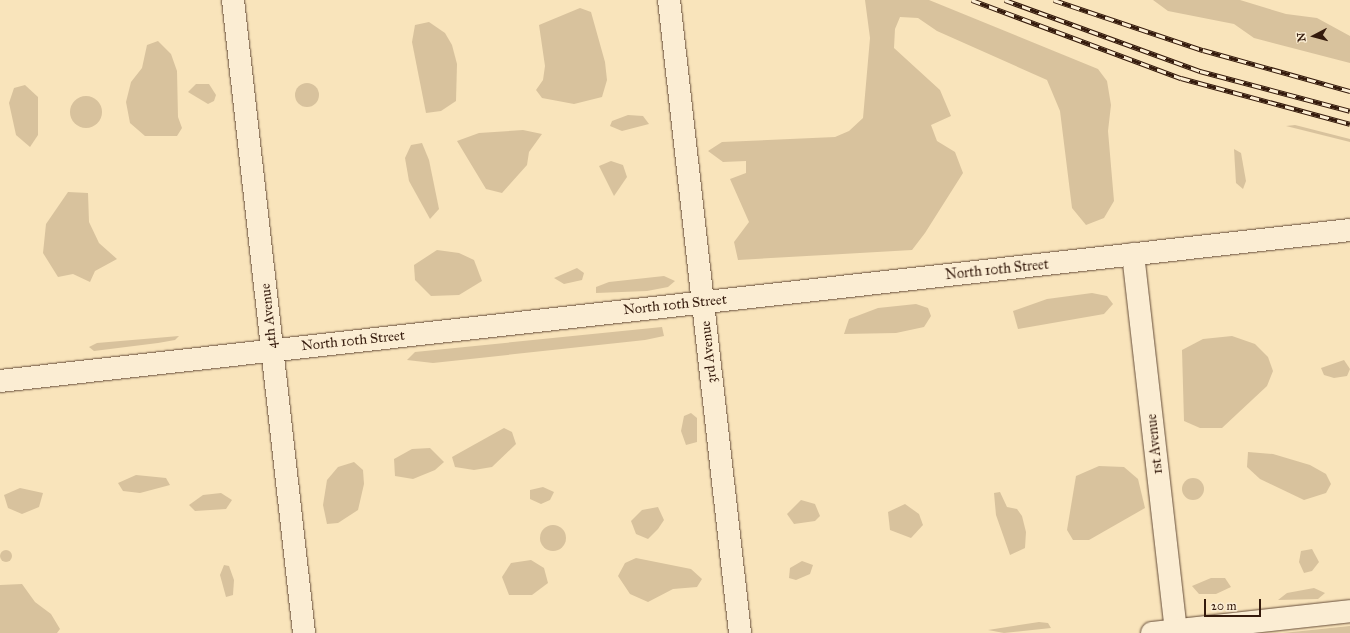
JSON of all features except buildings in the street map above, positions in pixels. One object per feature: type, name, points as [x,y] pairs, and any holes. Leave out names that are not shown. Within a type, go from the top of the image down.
[{"type":"street","name":"4th Avenue","points":[[233,0],[304,633]]},
{"type":"street","name":"3rd Avenue","points":[[670,0],[740,633]]},
{"type":"street","name":"North 10th Street","points":[[0,381],[1350,230]]},
{"type":"street","name":"1st Avenue","points":[[1133,254],[1176,632]]},
{"type":"street","points":[[1152,633],[1176,632],[1350,611]]},
{"type":"shaded area","points":[[865,0],[929,0],[1098,69],[1107,81],[1111,105],[1108,131],[1114,201],[1104,218],[1086,225],[1072,208],[1060,111],[1047,80],[937,31],[918,18],[900,17],[895,29],[894,48],[940,90],[951,116],[931,125],[937,141],[955,152],[963,173],[925,233],[912,250],[738,260],[734,242],[749,222],[730,179],[746,173],[746,161],[723,162],[708,151],[722,142],[835,137],[849,131],[863,118],[870,38]]},
{"type":"shaded area","points":[[1153,0],[1240,0],[1286,14],[1317,18],[1350,36],[1350,63],[1254,38],[1234,24],[1168,11]]},
{"type":"shaded area","points":[[580,8],[591,12],[605,62],[607,80],[602,97],[574,104],[542,98],[536,90],[543,80],[545,66],[539,25]]},
{"type":"shaded area","points":[[429,22],[445,33],[452,45],[457,64],[456,101],[441,111],[426,113],[412,42],[415,25]]},
{"type":"shaded area","points":[[158,41],[171,54],[177,71],[178,117],[182,128],[177,136],[145,136],[130,123],[126,102],[131,82],[142,68],[147,45]]},
{"type":"shaded area","points":[[307,83],[315,87],[319,95],[315,103],[307,107],[299,103],[295,95],[299,87]]},
{"type":"shaded area","points":[[196,84],[209,84],[216,95],[214,101],[208,104],[188,92]]},
{"type":"shaded area","points":[[25,85],[38,97],[38,135],[30,147],[16,135],[9,103],[14,88]]},
{"type":"shaded area","points":[[83,96],[89,96],[98,100],[102,112],[98,124],[89,128],[83,128],[74,124],[70,115],[70,109],[74,100]]},
{"type":"shaded area","points":[[628,115],[643,116],[649,124],[622,131],[610,126],[612,121]]},
{"type":"shaded area","points":[[1295,125],[1350,139],[1350,142],[1286,126]]},
{"type":"shaded area","points":[[523,130],[542,134],[529,152],[527,165],[502,193],[486,189],[457,141],[479,133]]},
{"type":"shaded area","points":[[422,143],[429,160],[439,209],[430,219],[409,181],[405,158],[411,145]]},
{"type":"shaded area","points":[[1234,149],[1241,153],[1246,181],[1243,189],[1236,183]]},
{"type":"shaded area","points":[[611,161],[623,165],[627,177],[614,196],[599,166]]},
{"type":"shaded area","points":[[68,192],[88,193],[89,222],[99,243],[117,259],[95,271],[90,282],[73,274],[58,277],[43,253],[46,224]]},
{"type":"shaded area","points":[[437,250],[459,253],[474,260],[482,281],[459,295],[431,296],[415,280],[414,265]]},
{"type":"shaded area","points":[[577,268],[584,273],[582,280],[564,284],[554,278]]},
{"type":"shaded area","points":[[664,276],[675,281],[668,287],[647,291],[596,293],[596,287],[609,282]]},
{"type":"shaded area","points":[[1092,293],[1107,296],[1113,304],[1104,314],[1018,329],[1013,311],[1047,299]]},
{"type":"shaded area","points":[[916,304],[928,308],[931,316],[924,327],[896,333],[844,334],[849,319],[878,308]]},
{"type":"shaded area","points":[[662,327],[664,336],[645,340],[433,363],[407,360],[415,352]]},
{"type":"shaded area","points":[[179,336],[175,340],[158,343],[94,351],[89,347],[97,343]]},
{"type":"shaded area","points":[[1232,336],[1255,344],[1268,357],[1273,371],[1267,386],[1222,428],[1200,428],[1184,421],[1182,350],[1203,339]]},
{"type":"shaded area","points":[[1344,360],[1350,369],[1347,376],[1334,378],[1324,375],[1321,368]]},
{"type":"shaded area","points":[[691,413],[697,418],[697,442],[686,445],[681,431],[684,416]]},
{"type":"shaded area","points":[[504,428],[512,432],[516,444],[492,467],[474,470],[455,467],[452,457]]},
{"type":"shaded area","points":[[430,448],[444,462],[435,470],[413,479],[395,476],[394,459],[412,449]]},
{"type":"shaded area","points":[[1248,452],[1273,454],[1310,465],[1326,474],[1331,484],[1326,493],[1304,500],[1260,479],[1247,467]]},
{"type":"shaded area","points":[[354,462],[363,470],[364,484],[358,510],[338,523],[327,524],[323,505],[327,480],[338,467]]},
{"type":"shaded area","points":[[1099,466],[1124,467],[1138,479],[1145,508],[1089,540],[1073,540],[1067,530],[1076,476]]},
{"type":"shaded area","points":[[136,475],[166,478],[170,485],[140,493],[123,491],[118,483]]},
{"type":"shaded area","points":[[1193,478],[1201,481],[1204,489],[1201,497],[1193,500],[1185,497],[1182,489],[1185,481]]},
{"type":"shaded area","points":[[543,487],[554,492],[550,500],[541,504],[530,499],[530,490]]},
{"type":"shaded area","points":[[20,488],[43,493],[39,507],[22,514],[8,508],[4,495]]},
{"type":"shaded area","points":[[1000,492],[1007,507],[1017,509],[1022,516],[1026,532],[1025,548],[1010,555],[996,515],[994,493]]},
{"type":"shaded area","points":[[221,493],[232,500],[226,509],[195,511],[189,505],[203,495]]},
{"type":"shaded area","points":[[801,500],[815,504],[820,516],[815,521],[794,524],[787,514]]},
{"type":"shaded area","points":[[905,504],[919,514],[923,525],[911,538],[890,530],[888,512]]},
{"type":"shaded area","points":[[658,507],[664,520],[658,529],[648,539],[636,534],[631,521],[642,510]]},
{"type":"shaded area","points":[[553,525],[563,528],[566,538],[563,548],[553,551],[543,548],[540,538],[543,528]]},
{"type":"shaded area","points":[[1312,549],[1319,562],[1312,571],[1304,573],[1299,562],[1301,551]]},
{"type":"shaded area","points":[[8,550],[11,551],[11,561],[4,562],[1,561],[0,554],[1,551]]},
{"type":"shaded area","points":[[636,558],[691,569],[702,579],[697,587],[673,589],[648,602],[630,594],[618,576],[625,563]]},
{"type":"shaded area","points":[[531,560],[544,568],[548,583],[532,595],[509,595],[502,577],[511,563]]},
{"type":"shaded area","points":[[802,561],[813,565],[810,574],[796,580],[789,578],[790,568]]},
{"type":"shaded area","points":[[224,565],[229,566],[234,580],[233,595],[226,597],[220,575]]},
{"type":"shaded area","points":[[1211,578],[1225,578],[1231,587],[1216,594],[1199,594],[1192,586]]},
{"type":"shaded area","points":[[22,584],[35,602],[51,614],[60,629],[57,633],[0,633],[0,585]]},
{"type":"shaded area","points":[[1314,588],[1325,593],[1318,599],[1278,600],[1287,593]]},
{"type":"shaded area","points":[[1039,622],[1048,623],[1051,628],[1004,633],[988,630]]},
{"type":"shaded area","points":[[1350,626],[1350,633],[1283,633]]},
{"type":"railway","points":[[972,0],[1181,78],[1350,124]]},
{"type":"railway","points":[[1005,0],[1200,71],[1350,111]]},
{"type":"railway","points":[[1054,0],[1203,50],[1350,91]]}]
